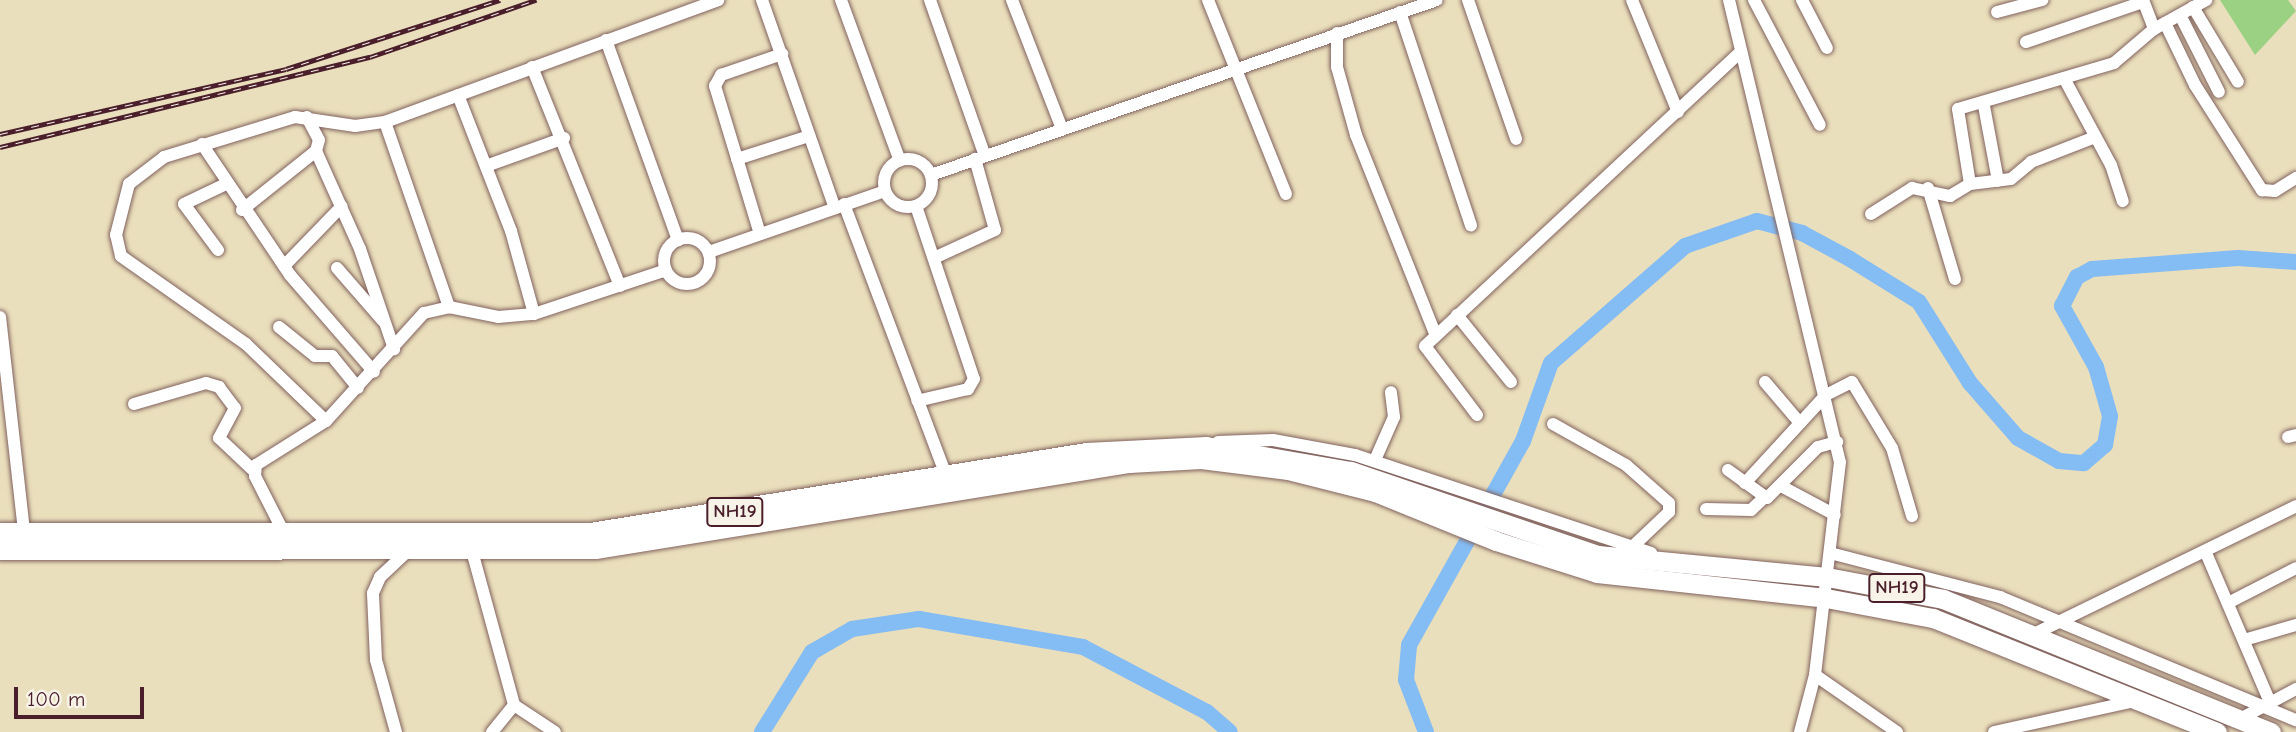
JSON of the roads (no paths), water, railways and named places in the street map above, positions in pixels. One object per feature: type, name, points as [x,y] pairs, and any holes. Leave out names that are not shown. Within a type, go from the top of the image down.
[{"type":"highway","name":"NH19","points":[[0,532],[590,532],[1108,449],[1193,445],[1309,461],[1461,507],[1496,541],[1597,572],[1826,598],[1933,618],[2217,732]]},
{"type":"highway","name":"NH19","points":[[0,550],[472,551],[637,545],[1179,459],[1335,481],[1507,514],[1598,555],[1708,568],[1827,576],[1943,599],[2271,732]]},
{"type":"street","points":[[326,421],[282,373],[117,252],[120,204],[129,184],[153,163],[202,144],[307,117],[355,126],[385,122],[718,0]]},
{"type":"street","points":[[762,0],[810,135],[946,476]]},
{"type":"street","points":[[841,0],[900,161]]},
{"type":"street","points":[[930,0],[980,158],[995,230],[934,258]]},
{"type":"street","points":[[1012,0],[1062,129]]},
{"type":"street","points":[[1208,0],[1286,194]]},
{"type":"street","points":[[931,175],[1437,0]]},
{"type":"street","points":[[1468,0],[1516,139]]},
{"type":"street","points":[[1632,0],[1678,112]]},
{"type":"street","points":[[1729,0],[1838,442],[1835,515],[1826,598],[1815,675],[1800,732]]},
{"type":"street","points":[[1754,0],[1820,125]]},
{"type":"street","points":[[1802,0],[1827,48]]},
{"type":"street","points":[[1997,12],[2042,0]]},
{"type":"street","points":[[1970,184],[1955,114],[2114,63],[2160,26],[2206,0]]},
{"type":"street","points":[[2026,42],[2143,1],[2262,190],[2275,191],[2296,178]]},
{"type":"street","points":[[2193,7],[2238,82]]},
{"type":"street","points":[[1400,12],[1471,226]]},
{"type":"street","points":[[2180,15],[2219,92]]},
{"type":"street","points":[[1337,33],[1337,67],[1356,135],[1435,334]]},
{"type":"street","points":[[606,40],[678,240]]},
{"type":"street","points":[[1477,415],[1425,346],[1741,51]]},
{"type":"street","points":[[760,234],[716,82],[782,54]]},
{"type":"street","points":[[532,67],[564,138],[620,286]]},
{"type":"street","points":[[2065,80],[2093,138],[2111,165],[2123,201]]},
{"type":"street","points":[[458,94],[486,166],[534,314]]},
{"type":"street","points":[[1984,106],[1998,181]]},
{"type":"street","points":[[242,210],[316,151],[319,140],[307,117]]},
{"type":"street","points":[[385,122],[449,307]]},
{"type":"street","points":[[737,159],[810,135]]},
{"type":"street","points":[[486,166],[564,138]]},
{"type":"street","points":[[1871,214],[1912,188],[1928,188],[1950,196],[1970,184],[1998,181],[2093,138]]},
{"type":"street","points":[[202,144],[242,210],[284,266],[374,372]]},
{"type":"street","points":[[316,151],[342,206],[394,349]]},
{"type":"street","points":[[915,160],[931,175],[931,190],[916,206],[894,203],[885,191],[888,170],[900,161],[915,160]]},
{"type":"street","points":[[218,250],[184,204],[226,184]]},
{"type":"street","points":[[1928,188],[1955,279]]},
{"type":"street","points":[[709,252],[885,191]]},
{"type":"street","points":[[284,266],[342,206]]},
{"type":"street","points":[[916,206],[974,379],[968,389],[917,401]]},
{"type":"street","points":[[694,239],[709,252],[709,270],[699,281],[677,282],[666,270],[667,250],[678,240],[694,239]]},
{"type":"street","points":[[337,268],[385,324]]},
{"type":"street","points":[[254,471],[326,421],[374,372],[424,313],[449,307],[498,317],[534,314],[666,270]]},
{"type":"street","points":[[1457,315],[1511,382]]},
{"type":"street","points":[[0,317],[24,532]]},
{"type":"street","points":[[279,327],[315,356],[332,356],[358,388]]},
{"type":"street","points":[[1765,382],[1800,423]]},
{"type":"street","points":[[1745,483],[1826,395],[1852,382],[1859,387],[1892,448],[1912,516]]},
{"type":"street","points":[[134,404],[206,383],[219,387],[235,408],[219,438],[254,471],[283,531]]},
{"type":"street","points":[[1375,460],[1394,417],[1391,392]]},
{"type":"street","points":[[1553,424],[1626,465],[1669,503],[1669,512],[1631,548]]},
{"type":"street","points":[[1193,445],[1273,440],[1375,460],[1461,507]]},
{"type":"street","points":[[1706,509],[1751,510],[1781,486],[1818,447],[1838,442]]},
{"type":"street","points":[[1728,470],[1764,498]]},
{"type":"street","points":[[1781,486],[1835,515]]},
{"type":"street","points":[[2034,635],[2206,553],[2296,506]]},
{"type":"street","points":[[1507,514],[1708,568]]},
{"type":"street","points":[[396,732],[376,660],[373,593],[380,577],[409,550]]},
{"type":"street","points":[[472,551],[514,705],[555,732]]},
{"type":"street","points":[[1830,553],[1950,580],[2266,704],[2296,720]]},
{"type":"street","points":[[2206,553],[2244,640],[2266,704]]},
{"type":"street","points":[[2228,603],[2296,568]]},
{"type":"street","points":[[2244,640],[2296,625]]},
{"type":"street","points":[[1815,675],[1897,732]]},
{"type":"street","points":[[2240,719],[2296,689]]},
{"type":"street","points":[[1994,732],[2139,700]]},
{"type":"street","points":[[492,732],[514,705]]},
{"type":"waterway","points":[[1426,732],[1406,680],[1409,645],[1523,441],[1551,363],[1685,246],[1757,221],[1802,233],[1850,259],[1919,302],[1970,383],[2018,438],[2059,461],[2084,463],[2105,445],[2110,416],[2096,367],[2062,306],[2077,277],[2092,269],[2238,258],[2296,262]]},
{"type":"waterway","points":[[762,732],[812,652],[852,629],[919,619],[1083,647],[1207,712],[1230,732]]},
{"type":"railway","points":[[0,134],[286,69],[500,0]]},
{"type":"railway","points":[[0,147],[370,57],[536,0]]}]
